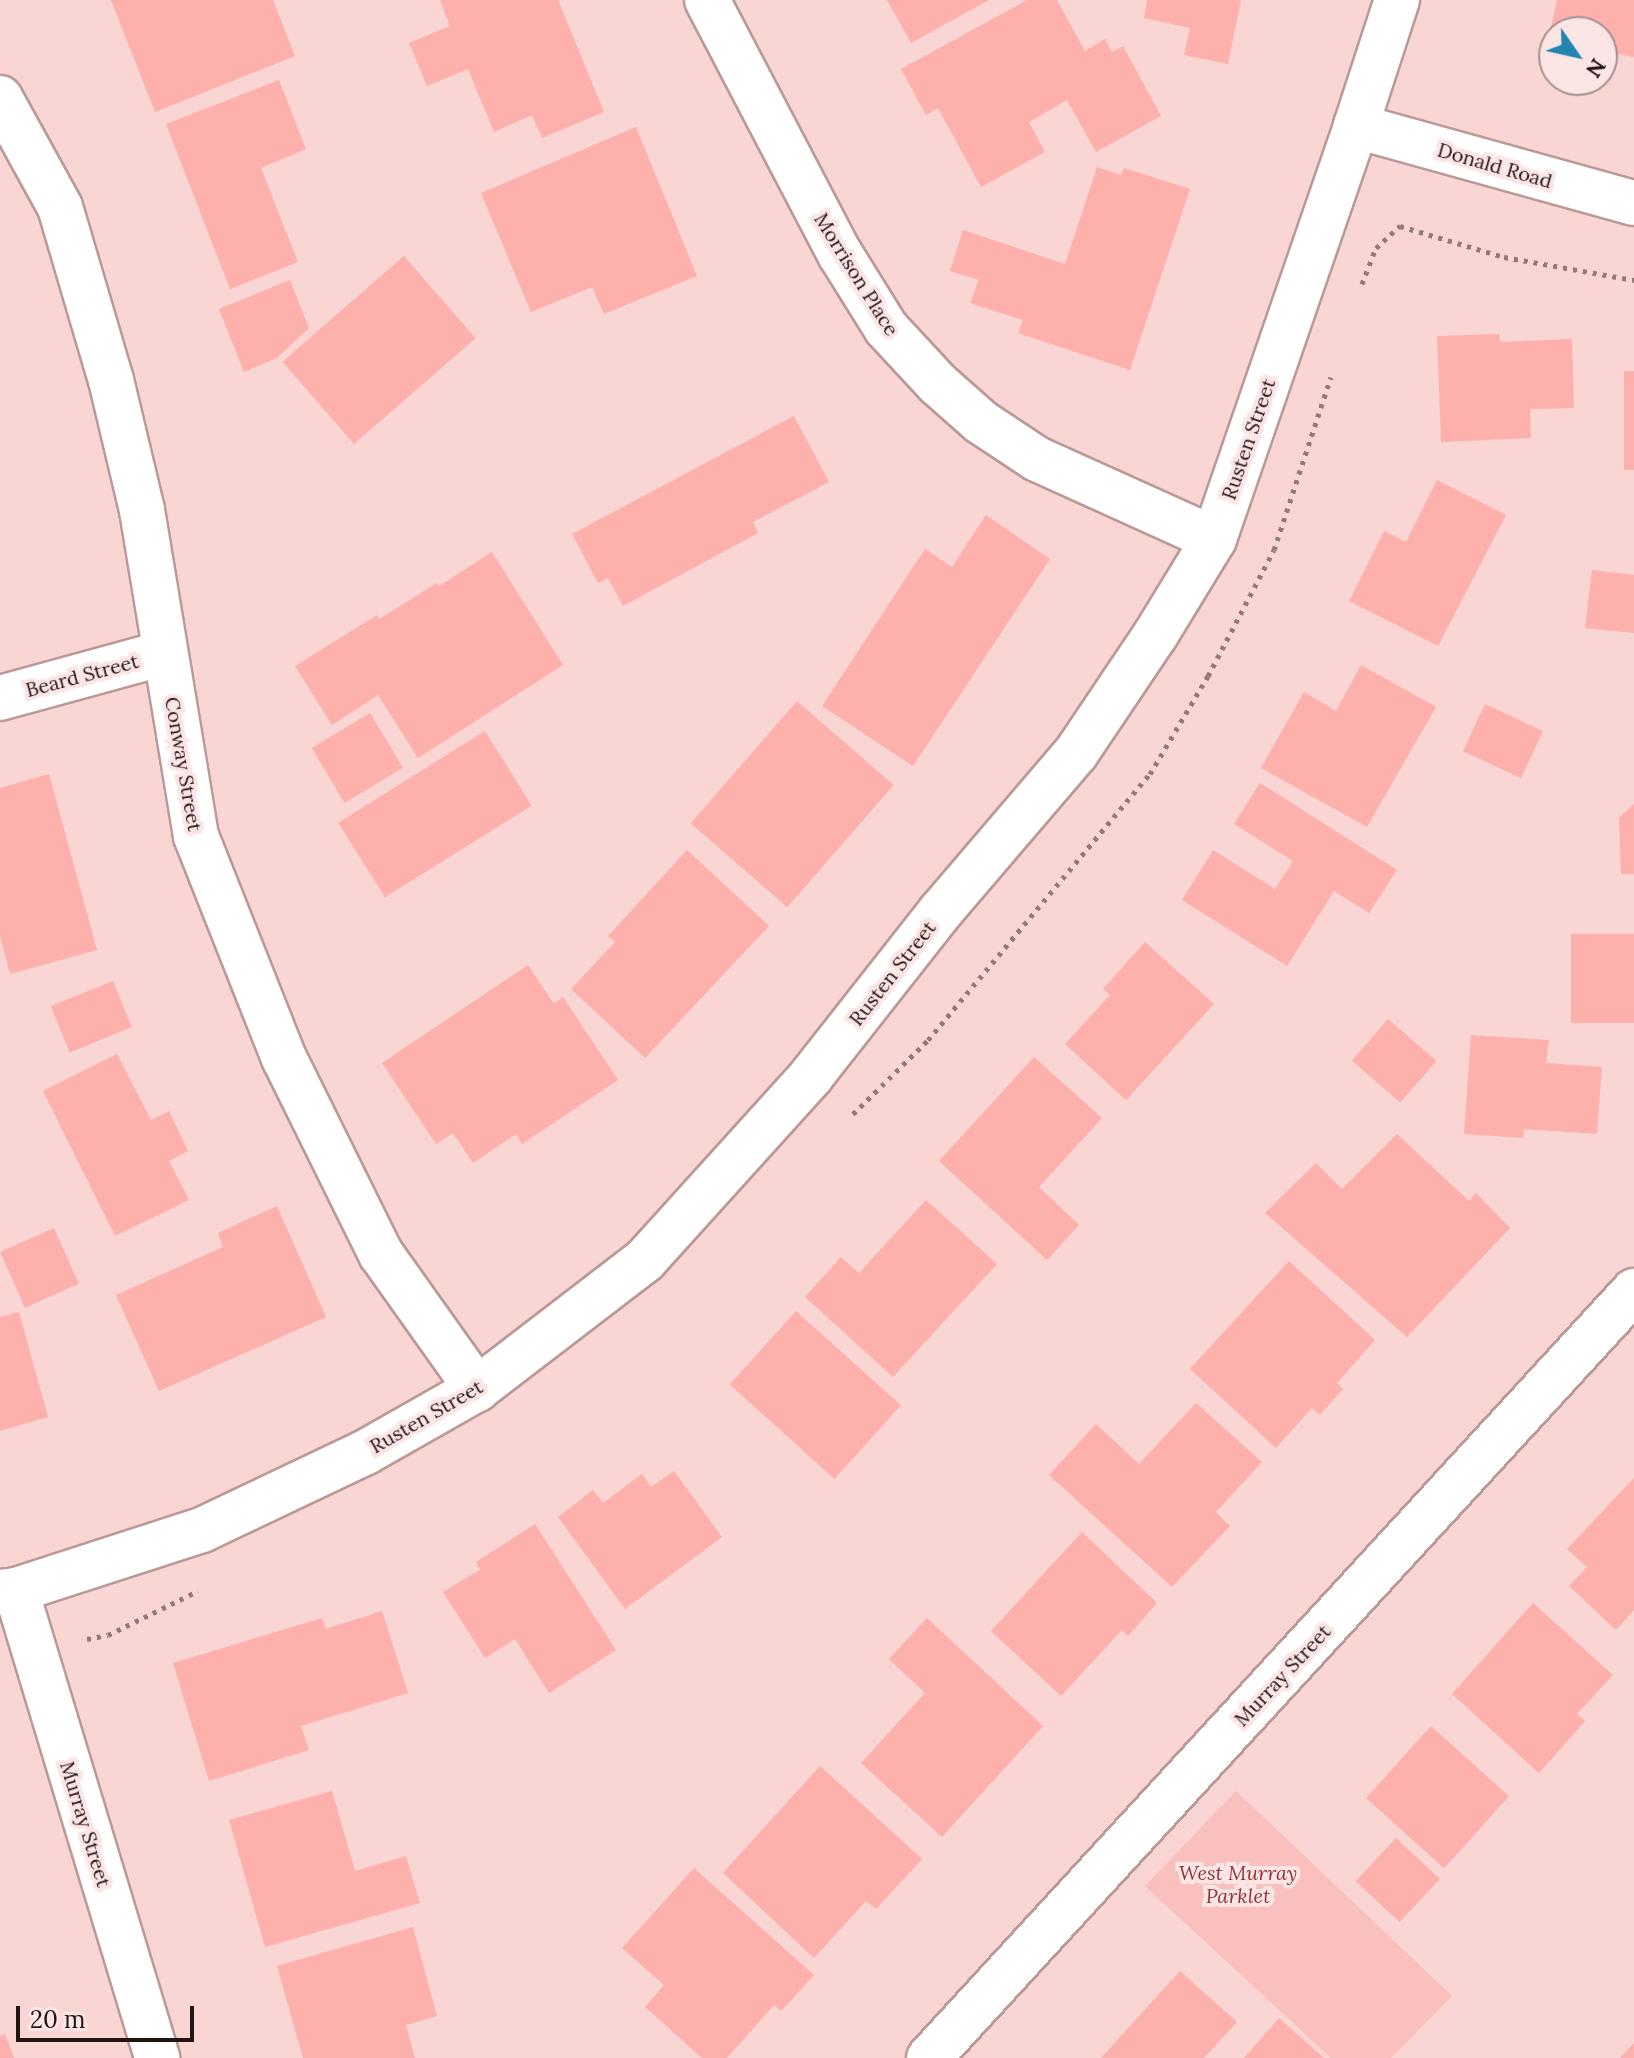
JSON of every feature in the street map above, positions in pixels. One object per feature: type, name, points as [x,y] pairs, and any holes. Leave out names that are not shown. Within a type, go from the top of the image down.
[{"type":"street","name":"Morrison Place","points":[[707,0],[840,254],[886,328],[938,384],[981,422],[1037,459],[1214,539]]},
{"type":"street","name":"Rusten Street","points":[[8,1591],[202,1530],[366,1452],[477,1389],[645,1260],[811,1076],[940,912],[1076,753],[1156,634],[1214,539],[1397,0]]},
{"type":"street","name":"Conway Street","points":[[0,98],[60,207],[111,380],[142,510],[196,836],[284,1058],[381,1254],[477,1389]]},
{"type":"street","name":"Donald Road","points":[[1356,126],[1634,203]]},
{"type":"street","name":"Beard Street","points":[[0,698],[164,653]]},
{"type":"street","name":"Murray Street","points":[[929,2058],[1634,1291]]},
{"type":"street","name":"Murray Street","points":[[8,1591],[157,2058]]},
{"type":"green space","name":"West Murray Parklet","points":[[1236,1791],[1452,1996],[1391,2058],[1331,2058],[1145,1886]]},
{"type":"building","points":[[111,0],[273,0],[295,56],[155,112]]},
{"type":"building","points":[[440,0],[558,0],[604,112],[542,138],[532,115],[494,132],[468,69],[427,86],[409,43],[450,26]]},
{"type":"building","points":[[887,0],[989,0],[911,43]]},
{"type":"building","points":[[1027,0],[1057,0],[1085,51],[1105,39],[1112,52],[1123,46],[1161,116],[1096,152],[1067,100],[1029,122],[1045,152],[981,187],[938,108],[926,115],[901,69]]},
{"type":"building","points":[[1147,0],[1241,0],[1228,64],[1184,55],[1190,28],[1144,18]]},
{"type":"building","points":[[1557,0],[1634,0],[1634,57],[1618,54],[1618,16],[1553,16]]},
{"type":"building","points":[[279,80],[306,149],[261,168],[298,262],[230,289],[166,124]]},
{"type":"building","points":[[636,127],[697,276],[604,314],[592,287],[531,312],[481,193]]},
{"type":"building","points":[[1097,167],[1121,175],[1124,168],[1190,189],[1130,370],[1018,333],[1023,320],[970,303],[979,280],[950,271],[963,230],[1065,264]]},
{"type":"building","points":[[404,256],[476,338],[354,444],[282,362]]},
{"type":"building","points":[[290,280],[309,328],[277,358],[244,372],[219,309]]},
{"type":"building","points":[[1499,334],[1500,342],[1572,339],[1574,408],[1530,409],[1531,438],[1441,442],[1437,336]]},
{"type":"building","points":[[1624,371],[1634,371],[1634,470],[1624,470]]},
{"type":"building","points":[[794,416],[829,482],[753,522],[758,533],[623,606],[608,578],[598,583],[572,534]]},
{"type":"building","points":[[1437,480],[1506,515],[1438,646],[1349,601],[1384,531],[1406,542]]},
{"type":"building","points":[[986,515],[1050,559],[913,766],[822,706],[925,549],[952,567]]},
{"type":"building","points":[[492,552],[563,665],[418,758],[378,695],[332,725],[295,666],[377,615],[379,619]]},
{"type":"building","points":[[1592,570],[1634,575],[1634,633],[1585,628]]},
{"type":"building","points":[[1361,665],[1436,707],[1367,827],[1261,768],[1304,692],[1336,711]]},
{"type":"building","points":[[797,701],[894,785],[787,907],[691,823]]},
{"type":"building","points":[[1485,704],[1543,731],[1521,778],[1463,751]]},
{"type":"building","points":[[370,713],[403,768],[345,803],[312,748]]},
{"type":"building","points":[[485,731],[532,806],[385,897],[338,823]]},
{"type":"building","points":[[49,774],[97,950],[10,974],[0,936],[0,788]]},
{"type":"building","points":[[1260,783],[1397,870],[1369,913],[1334,891],[1287,966],[1182,900],[1213,850],[1275,889],[1293,861],[1234,824]]},
{"type":"building","points":[[1634,804],[1634,874],[1621,874],[1619,818]]},
{"type":"building","points":[[687,850],[769,926],[645,1058],[571,989],[615,942],[608,936]]},
{"type":"building","points":[[1571,934],[1634,934],[1634,1023],[1571,1023]]},
{"type":"building","points":[[1145,942],[1214,1004],[1126,1100],[1065,1044],[1110,995],[1103,989]]},
{"type":"building","points":[[528,965],[554,1004],[563,997],[618,1080],[522,1144],[516,1134],[473,1163],[453,1133],[436,1144],[382,1063]]},
{"type":"building","points":[[113,981],[132,1027],[70,1052],[51,1006]]},
{"type":"building","points":[[1388,1019],[1436,1061],[1400,1102],[1352,1061]]},
{"type":"building","points":[[1471,1035],[1549,1040],[1546,1063],[1602,1067],[1597,1134],[1524,1129],[1523,1138],[1464,1134]]},
{"type":"building","points":[[117,1054],[151,1120],[169,1111],[188,1151],[169,1161],[189,1200],[115,1236],[43,1091]]},
{"type":"building","points":[[1034,1057],[1102,1118],[1039,1187],[1079,1225],[1047,1260],[939,1161]]},
{"type":"building","points":[[1397,1134],[1469,1201],[1476,1193],[1510,1228],[1407,1337],[1265,1213],[1316,1163],[1342,1189]]},
{"type":"building","points":[[926,1200],[997,1264],[893,1377],[805,1297],[841,1257],[859,1273]]},
{"type":"building","points":[[277,1206],[326,1317],[159,1391],[116,1295],[223,1247],[218,1233]]},
{"type":"building","points":[[54,1228],[79,1284],[25,1308],[0,1252]]},
{"type":"building","points":[[1289,1261],[1375,1340],[1337,1383],[1343,1389],[1320,1415],[1312,1408],[1276,1448],[1190,1369]]},
{"type":"building","points":[[796,1311],[901,1405],[835,1479],[730,1385]]},
{"type":"building","points":[[19,1312],[48,1417],[0,1431],[0,1317]]},
{"type":"building","points":[[1196,1403],[1262,1462],[1216,1512],[1230,1526],[1172,1587],[1049,1475],[1096,1424],[1139,1464]]},
{"type":"building","points":[[674,1471],[722,1537],[625,1609],[558,1517],[593,1490],[603,1503],[642,1474],[651,1487]]},
{"type":"building","points":[[1634,1478],[1634,1610],[1616,1630],[1569,1586],[1587,1567],[1567,1549]]},
{"type":"building","points":[[535,1524],[616,1650],[549,1693],[515,1639],[485,1658],[443,1592],[480,1570],[476,1562]]},
{"type":"building","points":[[1082,1532],[1157,1603],[1128,1636],[1122,1630],[1061,1696],[991,1631]]},
{"type":"building","points":[[1533,1603],[1613,1675],[1577,1714],[1585,1721],[1539,1773],[1452,1694]]},
{"type":"building","points":[[382,1611],[408,1693],[301,1726],[309,1750],[209,1781],[173,1663],[322,1618],[326,1629]]},
{"type":"building","points":[[927,1618],[1043,1726],[942,1837],[861,1763],[925,1693],[889,1659]]},
{"type":"building","points":[[1431,1726],[1509,1796],[1444,1868],[1366,1798]]},
{"type":"building","points":[[820,1766],[922,1859],[876,1909],[866,1901],[814,1958],[723,1873]]},
{"type":"building","points":[[332,1791],[355,1871],[406,1856],[420,1903],[265,1947],[229,1820]]},
{"type":"building","points":[[1396,1838],[1440,1879],[1400,1922],[1356,1881]]},
{"type":"building","points":[[694,1868],[814,1975],[781,2011],[774,2005],[727,2058],[702,2058],[645,2007],[664,1985],[622,1948]]},
{"type":"building","points":[[413,1927],[437,2016],[406,2025],[415,2058],[303,2058],[277,1966]]},
{"type":"building","points":[[1180,1971],[1237,2022],[1204,2058],[1101,2058]]},
{"type":"building","points":[[1279,2018],[1324,2058],[1244,2058]]},
{"type":"building","points":[[5,2034],[14,2058],[0,2058],[0,2036]]},
{"type":"building","points":[[1634,2043],[1634,2058],[1620,2058]]}]
